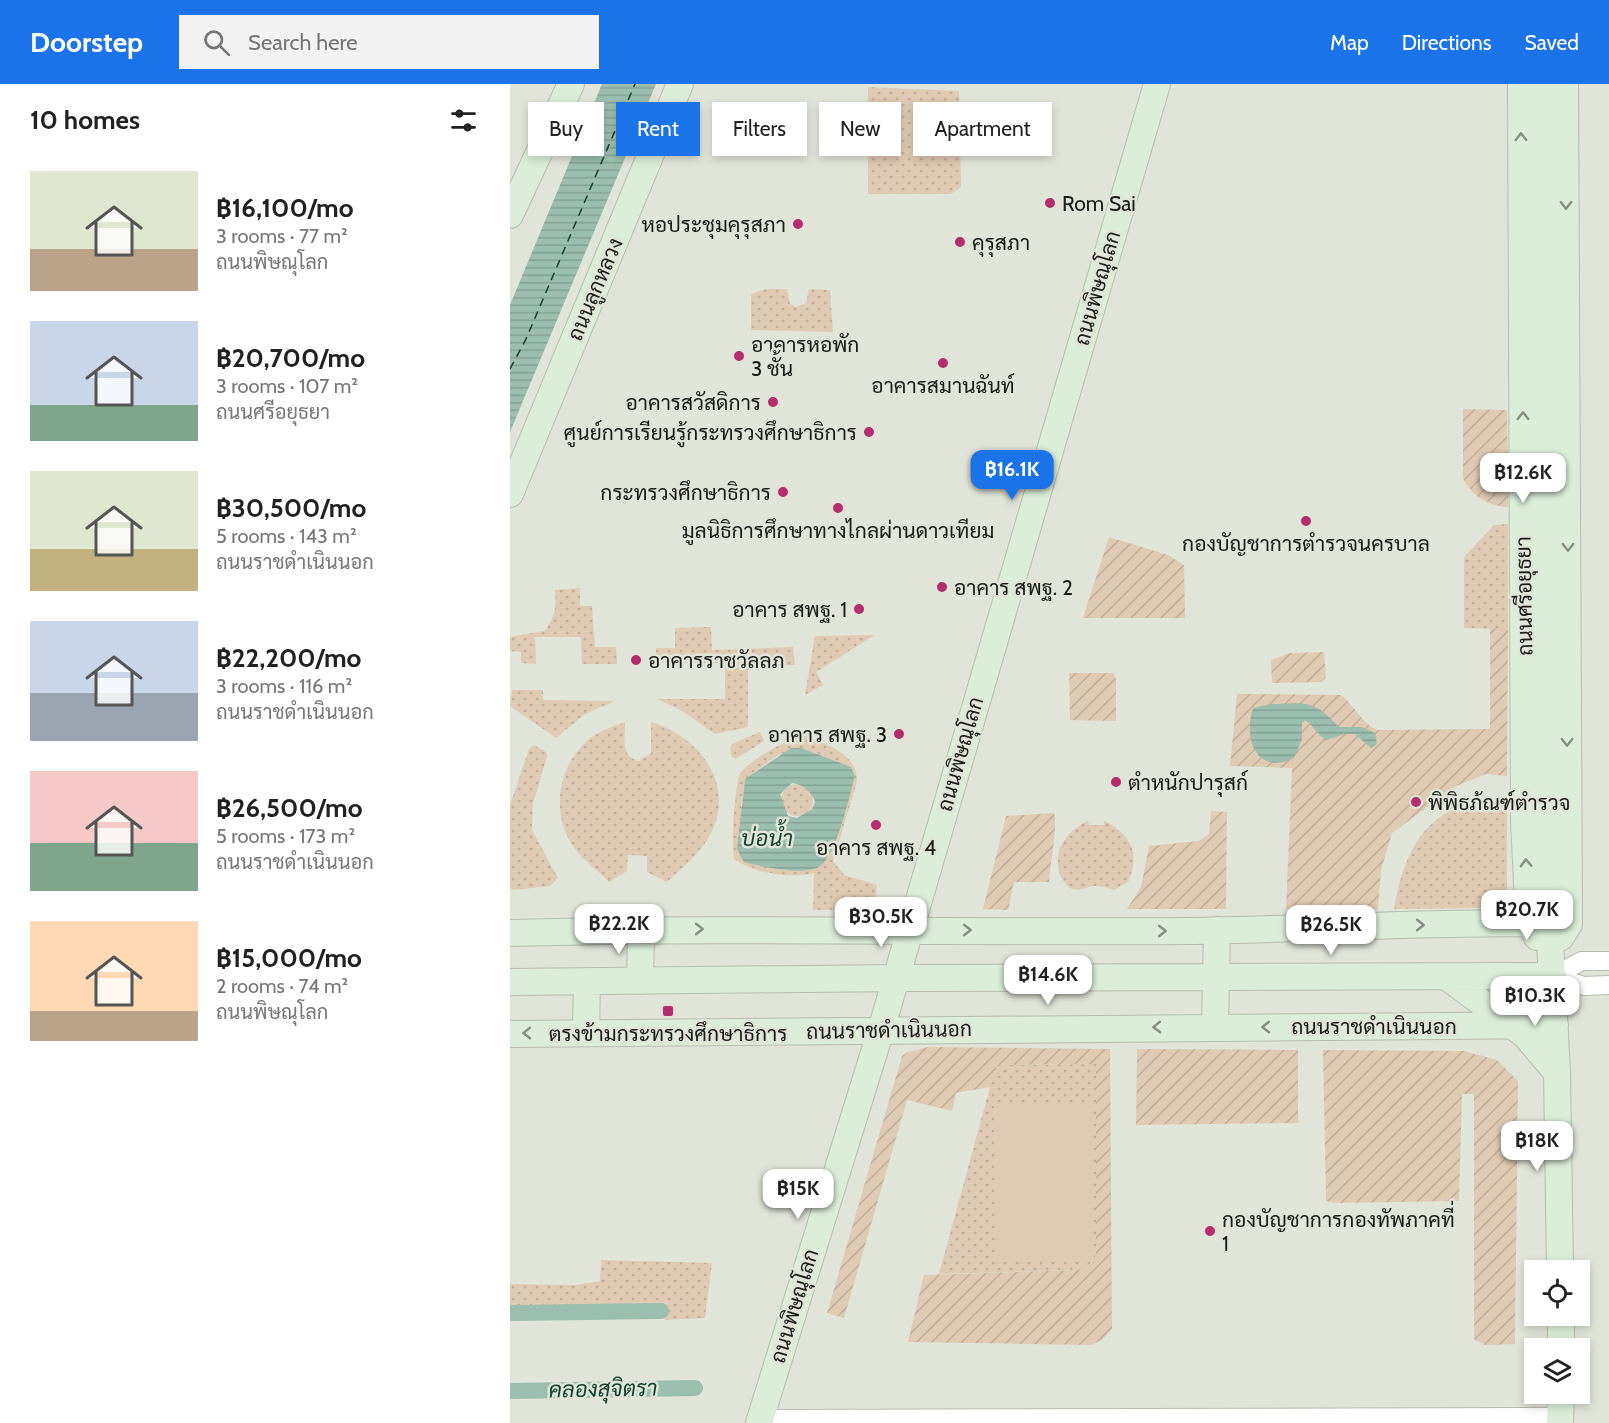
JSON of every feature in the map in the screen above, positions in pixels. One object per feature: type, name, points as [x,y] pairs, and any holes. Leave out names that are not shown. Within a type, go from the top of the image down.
[{"type":"main road","points":[[510,215],[571,84]]},
{"type":"main road","name":"ถนนลูกหลวง","points":[[510,494],[680,84]]},
{"type":"main road","name":"ถนนพิษณุโลก","points":[[760,1421],[881,1030],[1157,84]]},
{"type":"main road","name":"ถนนศรีอยุธยา","points":[[1521,84],[1532,176],[1533,214],[1536,789],[1558,823]]},
{"type":"main road","name":"ถนนศรีอยุธยา","points":[[1532,176],[1543,84]]},
{"type":"main road","name":"ถนนศรีอยุธยา","points":[[1560,1260],[1557,1073],[1549,923],[1558,823],[1557,607],[1544,516],[1555,433],[1555,338],[1565,84]]},
{"type":"main road","name":"ถนนศรีอยุธยา","points":[[1533,214],[1555,338]]},
{"type":"main road","name":"ถนนศรีอยุธยา","points":[[1551,967],[1549,923],[1526,892],[1567,500],[1555,433]]},
{"type":"main road","points":[[1544,516],[1567,500]]},
{"type":"main road","points":[[1479,925],[1526,892]]},
{"type":"main road","points":[[510,933],[641,930],[1217,930],[1549,923]]},
{"type":"main road","points":[[640,981],[641,930]]},
{"type":"main road","points":[[1215,1026],[1217,930]]},
{"type":"main road","points":[[510,982],[896,978],[1447,977],[1551,967]]},
{"type":"main road","points":[[1447,977],[1526,1035],[1557,1073]]},
{"type":"main road","points":[[586,1032],[587,982]]},
{"type":"main road","name":"ถนนราชดำเนินนอก","points":[[510,1034],[1215,1026],[1555,1025]]},
{"type":"main road","points":[[1485,1026],[1519,1042],[1557,1073]]},
{"type":"street","points":[[1551,967],[1609,961]]},
{"type":"street","points":[[1551,967],[1584,986],[1609,985]]},
{"type":"street","points":[[760,1421],[967,1421],[1560,1411]]},
{"type":"shaded area","points":[[868,87],[959,91],[959,102],[913,102],[913,156],[960,156],[961,187],[951,194],[868,194],[868,156],[901,156],[901,102],[868,102]]},
{"type":"shaded area","points":[[766,289],[787,289],[790,304],[796,307],[806,303],[809,289],[830,290],[833,332],[751,330],[751,294]]},
{"type":"shaded area","points":[[1463,409],[1507,410],[1508,507],[1494,505],[1481,499],[1463,478]]},
{"type":"shaded area","points":[[1508,524],[1508,629],[1464,628],[1464,557],[1494,525]]},
{"type":"shaded area","points":[[1109,537],[1168,555],[1184,565],[1185,618],[1083,618]]},
{"type":"shaded area","points":[[580,588],[580,606],[592,606],[595,647],[616,647],[617,664],[582,664],[581,637],[535,637],[536,664],[521,663],[521,652],[510,651],[510,637],[544,631],[554,612],[555,590]]},
{"type":"shaded area","points":[[711,627],[712,650],[793,647],[795,665],[748,665],[748,727],[715,734],[681,710],[657,699],[725,699],[725,663],[656,663],[656,648],[675,648],[675,628]]},
{"type":"shaded area","points":[[1490,628],[1508,629],[1507,776],[1486,774],[1456,786],[1392,833],[1381,870],[1378,909],[1286,909],[1292,768],[1230,766],[1237,694],[1341,695],[1367,724],[1378,730],[1490,729]]},
{"type":"shaded area","points":[[875,635],[816,672],[823,685],[805,695],[815,636]]},
{"type":"shaded area","points":[[1324,652],[1326,678],[1321,682],[1272,683],[1271,660],[1290,653]]},
{"type":"shaded area","points":[[1069,673],[1113,673],[1116,679],[1116,721],[1070,720]]},
{"type":"shaded area","points":[[512,690],[543,690],[543,700],[615,701],[585,714],[556,738],[510,706]]},
{"type":"shaded area","points":[[625,722],[626,751],[633,759],[639,761],[651,753],[651,722],[684,738],[708,764],[715,780],[719,797],[718,814],[711,833],[697,854],[667,882],[647,872],[647,856],[628,855],[627,871],[609,882],[576,850],[562,822],[561,791],[564,775],[571,761],[592,737]]},
{"type":"shaded area","points":[[760,732],[764,741],[736,759],[732,757],[730,749],[732,744]]},
{"type":"shaded area","points":[[805,735],[833,748],[849,759],[854,766],[856,785],[833,861],[844,875],[877,885],[874,909],[813,910],[814,873],[773,874],[752,868],[734,859],[734,818],[739,776],[759,757]],"holes":[[[801,748],[851,767],[855,776],[828,858],[741,807],[745,779],[778,755]]]},
{"type":"shaded area","points":[[534,745],[546,752],[547,756],[533,804],[532,830],[558,878],[550,886],[513,890],[510,888],[510,805],[529,749]]},
{"type":"shaded area","points":[[797,784],[809,788],[813,800],[809,812],[797,816],[785,812],[781,800],[785,788]]},
{"type":"shaded area","points":[[1507,796],[1507,889],[1479,908],[1394,909],[1407,862],[1427,828],[1442,816],[1460,807],[1481,800]]},
{"type":"shaded area","points":[[1211,811],[1227,812],[1226,909],[1127,909],[1141,887],[1149,846],[1199,841],[1209,834]]},
{"type":"shaded area","points":[[1054,813],[1049,882],[1014,882],[1008,910],[983,909],[1006,816]]},
{"type":"shaded area","points":[[1088,821],[1089,825],[1104,825],[1104,821],[1113,826],[1121,832],[1131,846],[1134,862],[1132,872],[1128,882],[1114,890],[1095,886],[1072,889],[1060,874],[1058,857],[1063,842],[1074,830]]},
{"type":"shaded area","points":[[928,1047],[1110,1049],[1112,1329],[1102,1340],[1091,1345],[908,1342],[924,1275],[1079,1270],[1088,1266],[1096,1256],[1096,1064],[997,1065],[990,1087],[956,1093],[952,1111],[907,1100],[844,1318],[827,1313],[902,1056],[908,1052]]},
{"type":"shaded area","points":[[1137,1049],[1298,1050],[1298,1123],[1136,1125]]},
{"type":"shaded area","points":[[1323,1050],[1464,1051],[1497,1060],[1518,1081],[1515,1344],[1485,1345],[1474,1339],[1474,1094],[1462,1094],[1459,1201],[1335,1203],[1326,1201]]},
{"type":"shaded area","points":[[1096,1064],[1096,1256],[1088,1266],[1079,1270],[939,1274],[996,1065]]},
{"type":"shaded area","points":[[994,1103],[1090,1103],[1090,1262],[995,1261]]},
{"type":"shaded area","points":[[601,1260],[712,1263],[705,1318],[665,1320],[666,1303],[554,1308],[510,1306],[510,1284],[576,1285],[600,1281]]},
{"type":"water","points":[[602,84],[656,84],[648,102],[616,102],[616,156],[626,156],[510,432],[510,305],[572,156],[604,156],[604,102],[595,102]]},
{"type":"water","points":[[1270,704],[1301,704],[1315,707],[1339,727],[1362,727],[1375,733],[1377,744],[1371,748],[1355,734],[1345,734],[1326,740],[1305,720],[1302,723],[1302,739],[1294,758],[1281,762],[1270,762],[1256,751],[1252,742],[1250,720],[1253,708]]},
{"type":"water","name":"บ่อน้ำ","points":[[791,748],[801,748],[851,767],[855,776],[845,812],[836,841],[824,863],[817,868],[801,871],[770,868],[744,862],[737,849],[745,779]],"holes":[[[792,783],[806,789],[815,802],[812,809],[797,818],[788,816],[780,794]]]},
{"type":"waterway","points":[[510,1313],[661,1311]]},
{"type":"waterway","name":"คลองสุจิตรา","points":[[510,1391],[695,1388]]},
{"type":"ferry route","points":[[510,369],[526,339],[635,84]]},
{"type":"place","name":"Rom Sai","points":[[1050,203]]},
{"type":"place","name":"หอประชุมคุรุสภา","points":[[798,224]]},
{"type":"place","name":"คุรุสภา","points":[[960,242]]},
{"type":"place","name":"อาคารหอพัก 3 ชั้น","points":[[739,356]]},
{"type":"place","name":"อาคารสมานฉันท์","points":[[943,363]]},
{"type":"place","name":"อาคารสวัสดิการ","points":[[773,402]]},
{"type":"place","name":"ศูนย์การเรียนรู้กระทรวงศึกษาธิการ","points":[[869,432]]},
{"type":"place","name":"กระทรวงศึกษาธิการ","points":[[783,492]]},
{"type":"place","name":"มูลนิธิการศึกษาทางไกลผ่านดาวเทียม","points":[[838,508]]},
{"type":"place","name":"กองบัญชาการตำรวจนครบาล","points":[[1306,521]]},
{"type":"place","name":"อาคาร สพฐ. 2","points":[[942,587]]},
{"type":"place","name":"อาคาร สพฐ. 1","points":[[859,609]]},
{"type":"place","name":"อาคารราชวัลลภ","points":[[636,660]]},
{"type":"place","name":"อาคาร สพฐ. 3","points":[[899,734]]},
{"type":"place","name":"ตำหนักปารุสก์","points":[[1116,782]]},
{"type":"place","name":"พิพิธภ้ณฑ์ตำรวจ","points":[[1416,802]]},
{"type":"place","name":"อาคาร สพฐ. 4","points":[[876,825]]},
{"type":"place","name":"ตรงข้ามกระทรวงศึกษาธิการ","points":[[668,1011]]},
{"type":"place","name":"กองบัญชาการกองทัพภาคที่ 1","points":[[1210,1231]]}]
